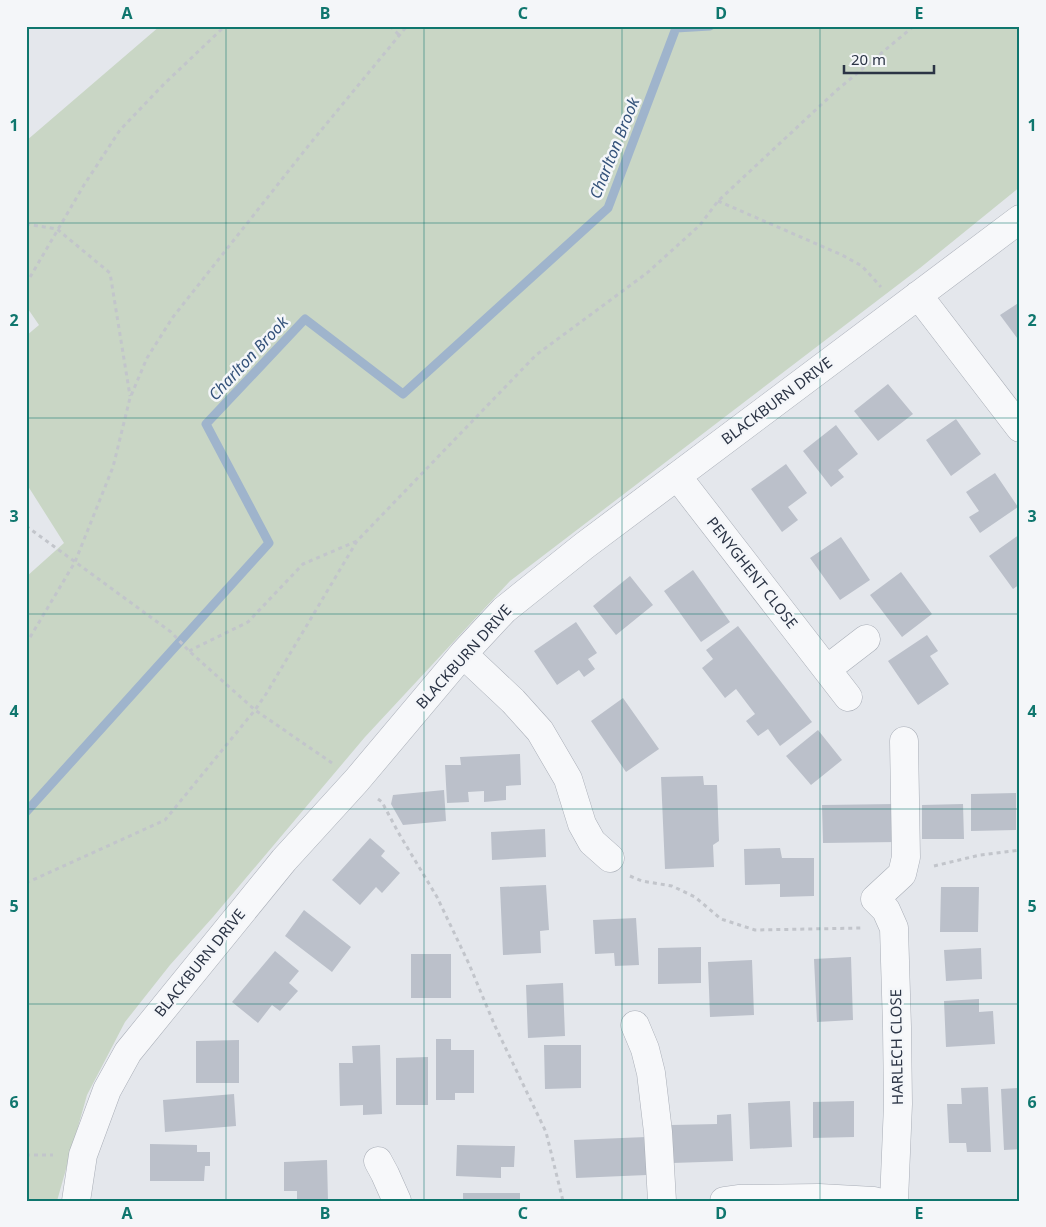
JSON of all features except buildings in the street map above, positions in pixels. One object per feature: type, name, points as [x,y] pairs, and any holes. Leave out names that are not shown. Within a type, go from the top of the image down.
[{"type":"street","name":"BLACKBURN DRIVE","points":[[76,1201],[84,1155],[107,1090],[128,1052],[284,860],[357,780],[463,654],[504,610],[584,546],[1020,219]]},
{"type":"street","points":[[909,302],[1020,428]]},
{"type":"street","name":"PENYGHENT CLOSE","points":[[677,476],[848,696]]},
{"type":"street","points":[[827,670],[866,639]]},
{"type":"street","points":[[463,654],[513,701],[540,732],[568,779],[582,824],[592,842],[610,858]]},
{"type":"street","points":[[902,874],[907,842],[904,741]]},
{"type":"street","name":"HARLECH CLOSE","points":[[894,1201],[898,1104],[894,928],[886,910],[876,899],[902,874]]},
{"type":"street","points":[[635,1025],[645,1049],[651,1073],[658,1132],[662,1201]]},
{"type":"street","points":[[378,1162],[396,1201]]},
{"type":"street","points":[[733,1200],[819,1198],[874,1201]]},
{"type":"path","points":[[26,284],[84,184],[120,130],[164,84],[225,26]]},
{"type":"path","points":[[390,26],[399,35]]},
{"type":"path","points":[[26,644],[75,562],[113,467],[130,398],[147,358],[173,317],[406,26]]},
{"type":"path","points":[[26,883],[165,820],[266,694],[357,541],[536,355],[647,273],[700,225],[718,201],[837,90],[914,26]]},
{"type":"path","points":[[718,201],[842,255],[862,266],[909,302]]},
{"type":"path","points":[[26,224],[57,230],[110,274],[130,398]]},
{"type":"path","points":[[26,526],[171,632],[189,651],[254,710],[357,780],[382,802],[437,897],[469,964],[495,1026],[546,1132],[563,1201]]},
{"type":"path","points":[[189,651],[248,622],[303,564],[357,541]]},
{"type":"path","points":[[902,874],[980,855],[1020,850]]},
{"type":"path","points":[[610,858],[623,872],[642,882],[672,886],[695,897],[721,919],[755,930],[894,928]]},
{"type":"green space","points":[[160,26],[1020,26],[1020,187],[920,268],[510,581],[365,737],[170,965],[125,1022],[87,1095],[57,1201],[26,1201],[26,577],[64,543],[26,483],[26,336],[39,325],[26,306],[26,141]]},
{"type":"waterway","name":"Charlton Brook","points":[[26,812],[269,543],[206,424],[305,319],[403,394],[608,208],[676,28],[710,26]]}]
